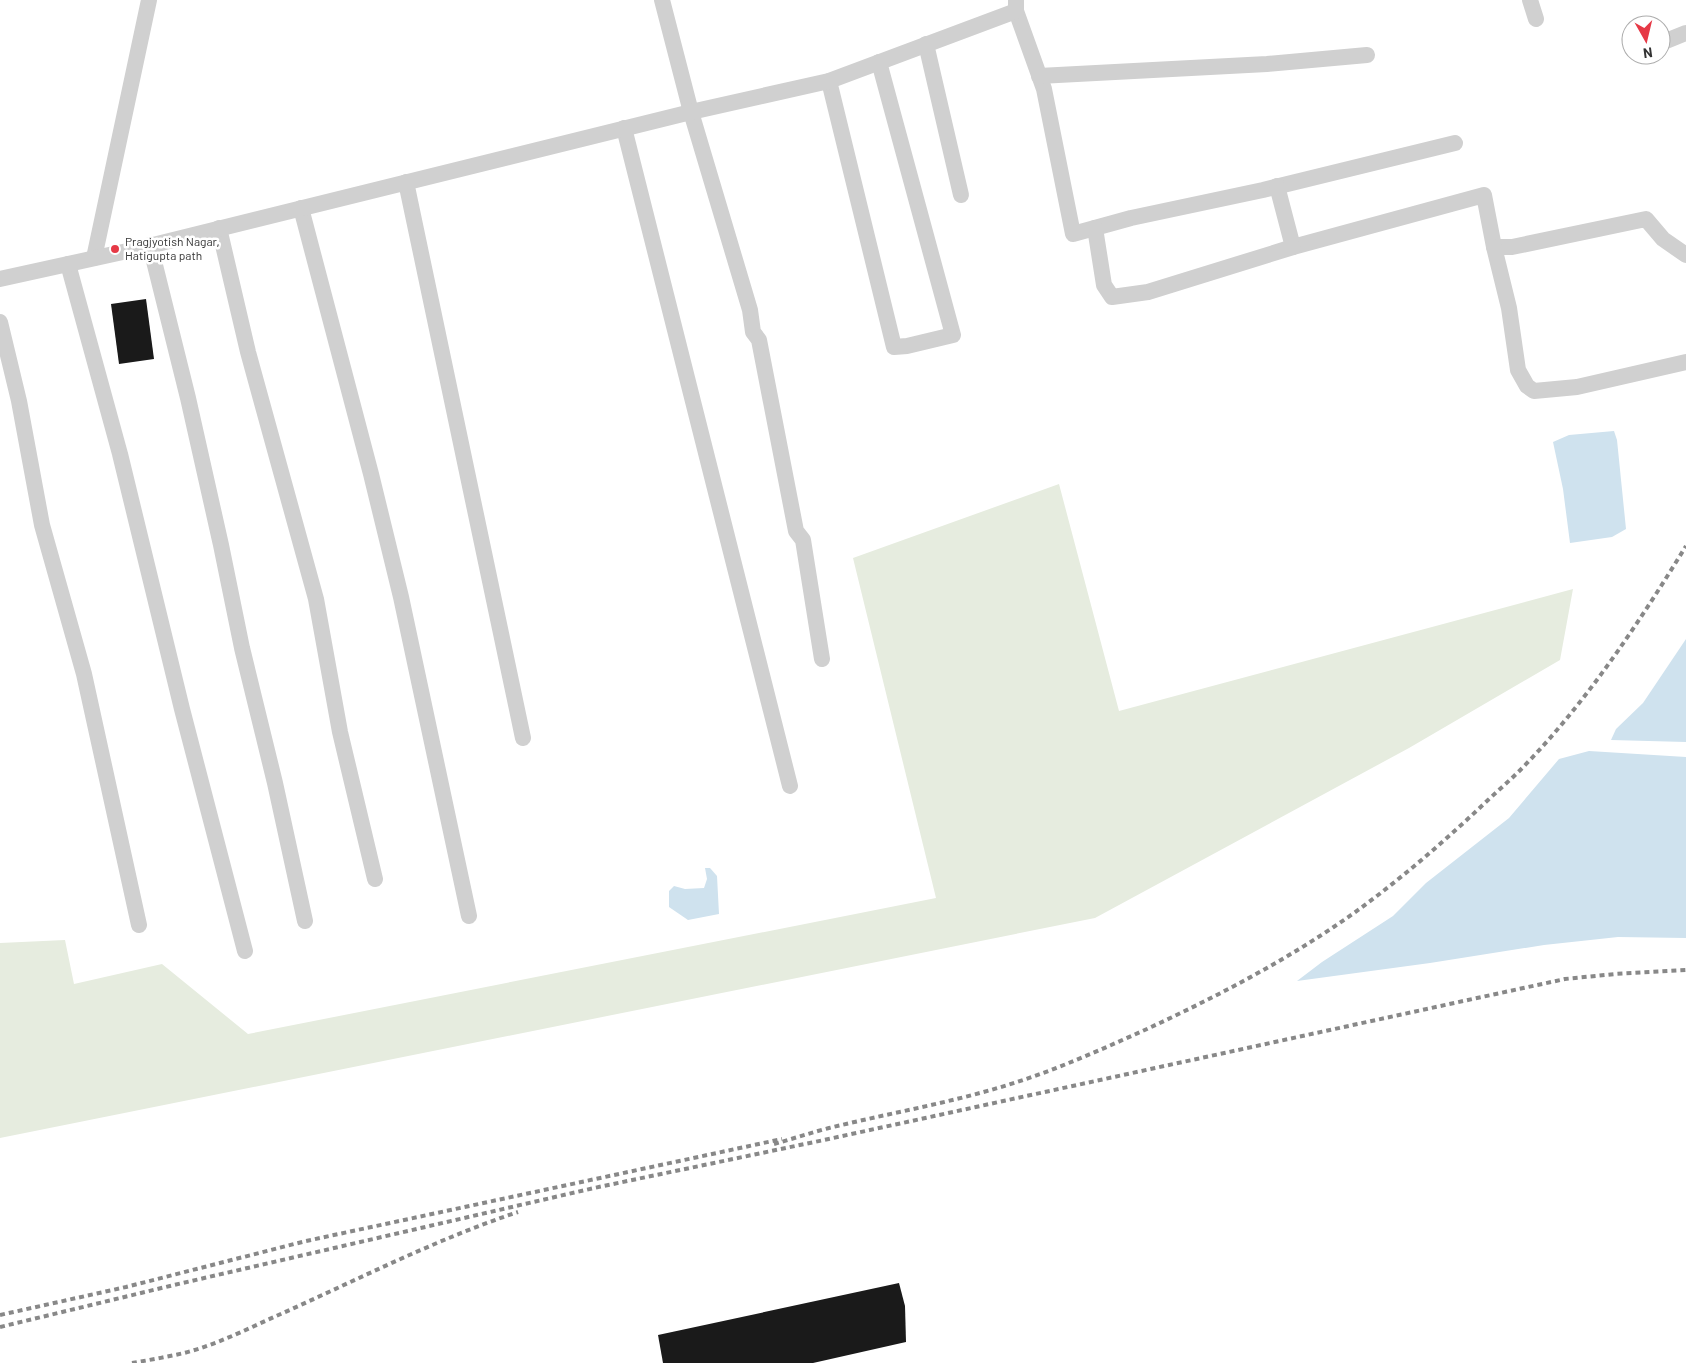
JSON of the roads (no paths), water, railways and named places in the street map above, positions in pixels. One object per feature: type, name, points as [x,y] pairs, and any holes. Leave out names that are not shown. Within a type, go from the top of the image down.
[{"type":"street","points":[[94,258],[149,0]]},
{"type":"street","points":[[662,0],[691,112],[750,310],[753,332],[759,340],[796,531],[803,540],[822,659]]},
{"type":"street","points":[[1530,0],[1536,19]]},
{"type":"street","points":[[0,279],[150,245],[691,112],[881,70],[926,44],[1016,5],[1044,89],[1073,234],[1131,218],[1278,186],[1455,143]]},
{"type":"street","points":[[1671,39],[1686,33]]},
{"type":"street","points":[[926,44],[961,195]]},
{"type":"street","points":[[1039,76],[1267,64],[1367,55]]},
{"type":"street","points":[[829,81],[894,347],[907,346],[953,335],[881,70]]},
{"type":"street","points":[[624,128],[790,786]]},
{"type":"street","points":[[406,182],[524,738]]},
{"type":"street","points":[[1278,186],[1293,247]]},
{"type":"street","points":[[1095,228],[1104,285],[1112,296],[1148,292],[1293,247],[1484,195],[1494,247],[1510,308],[1518,370],[1527,386],[1534,391],[1577,386],[1686,362]]},
{"type":"street","points":[[301,208],[371,474],[398,588],[469,916]]},
{"type":"street","points":[[1494,247],[1512,247],[1646,219],[1663,239],[1686,255]]},
{"type":"street","points":[[219,228],[248,352],[316,599],[340,732],[375,879]]},
{"type":"street","points":[[150,245],[188,398],[242,648],[306,921]]},
{"type":"street","points":[[68,264],[120,454],[182,709],[245,951]]},
{"type":"street","points":[[0,322],[19,401],[42,525],[84,674],[139,925]]},
{"type":"water","points":[[1614,431],[1617,440],[1626,529],[1612,537],[1570,543],[1563,489],[1553,442],[1569,435]]},
{"type":"water","points":[[1686,639],[1686,742],[1611,740],[1616,729],[1643,703]]},
{"type":"water","points":[[1589,751],[1686,757],[1686,938],[1618,937],[1544,945],[1297,981],[1322,962],[1393,916],[1426,883],[1509,818],[1559,759]]},
{"type":"water","points":[[705,868],[710,868],[717,876],[719,914],[688,920],[669,907],[669,891],[674,886],[685,889],[704,888],[707,879]]},
{"type":"railway","points":[[774,1144],[829,1128],[977,1094],[1057,1068],[1132,1036],[1200,1003],[1253,976],[1329,930],[1372,900],[1423,859],[1529,761],[1573,711],[1613,658],[1686,546]]},
{"type":"railway","points":[[0,1327],[594,1188],[1565,979],[1686,970]]},
{"type":"railway","points":[[0,1315],[126,1287],[306,1241],[782,1139]]},
{"type":"railway","points":[[132,1363],[184,1353],[222,1340],[458,1234],[518,1212]]},
{"type":"place","name":"Pragjyotish Nagar, Hatigupta path","points":[[115,249]]}]
